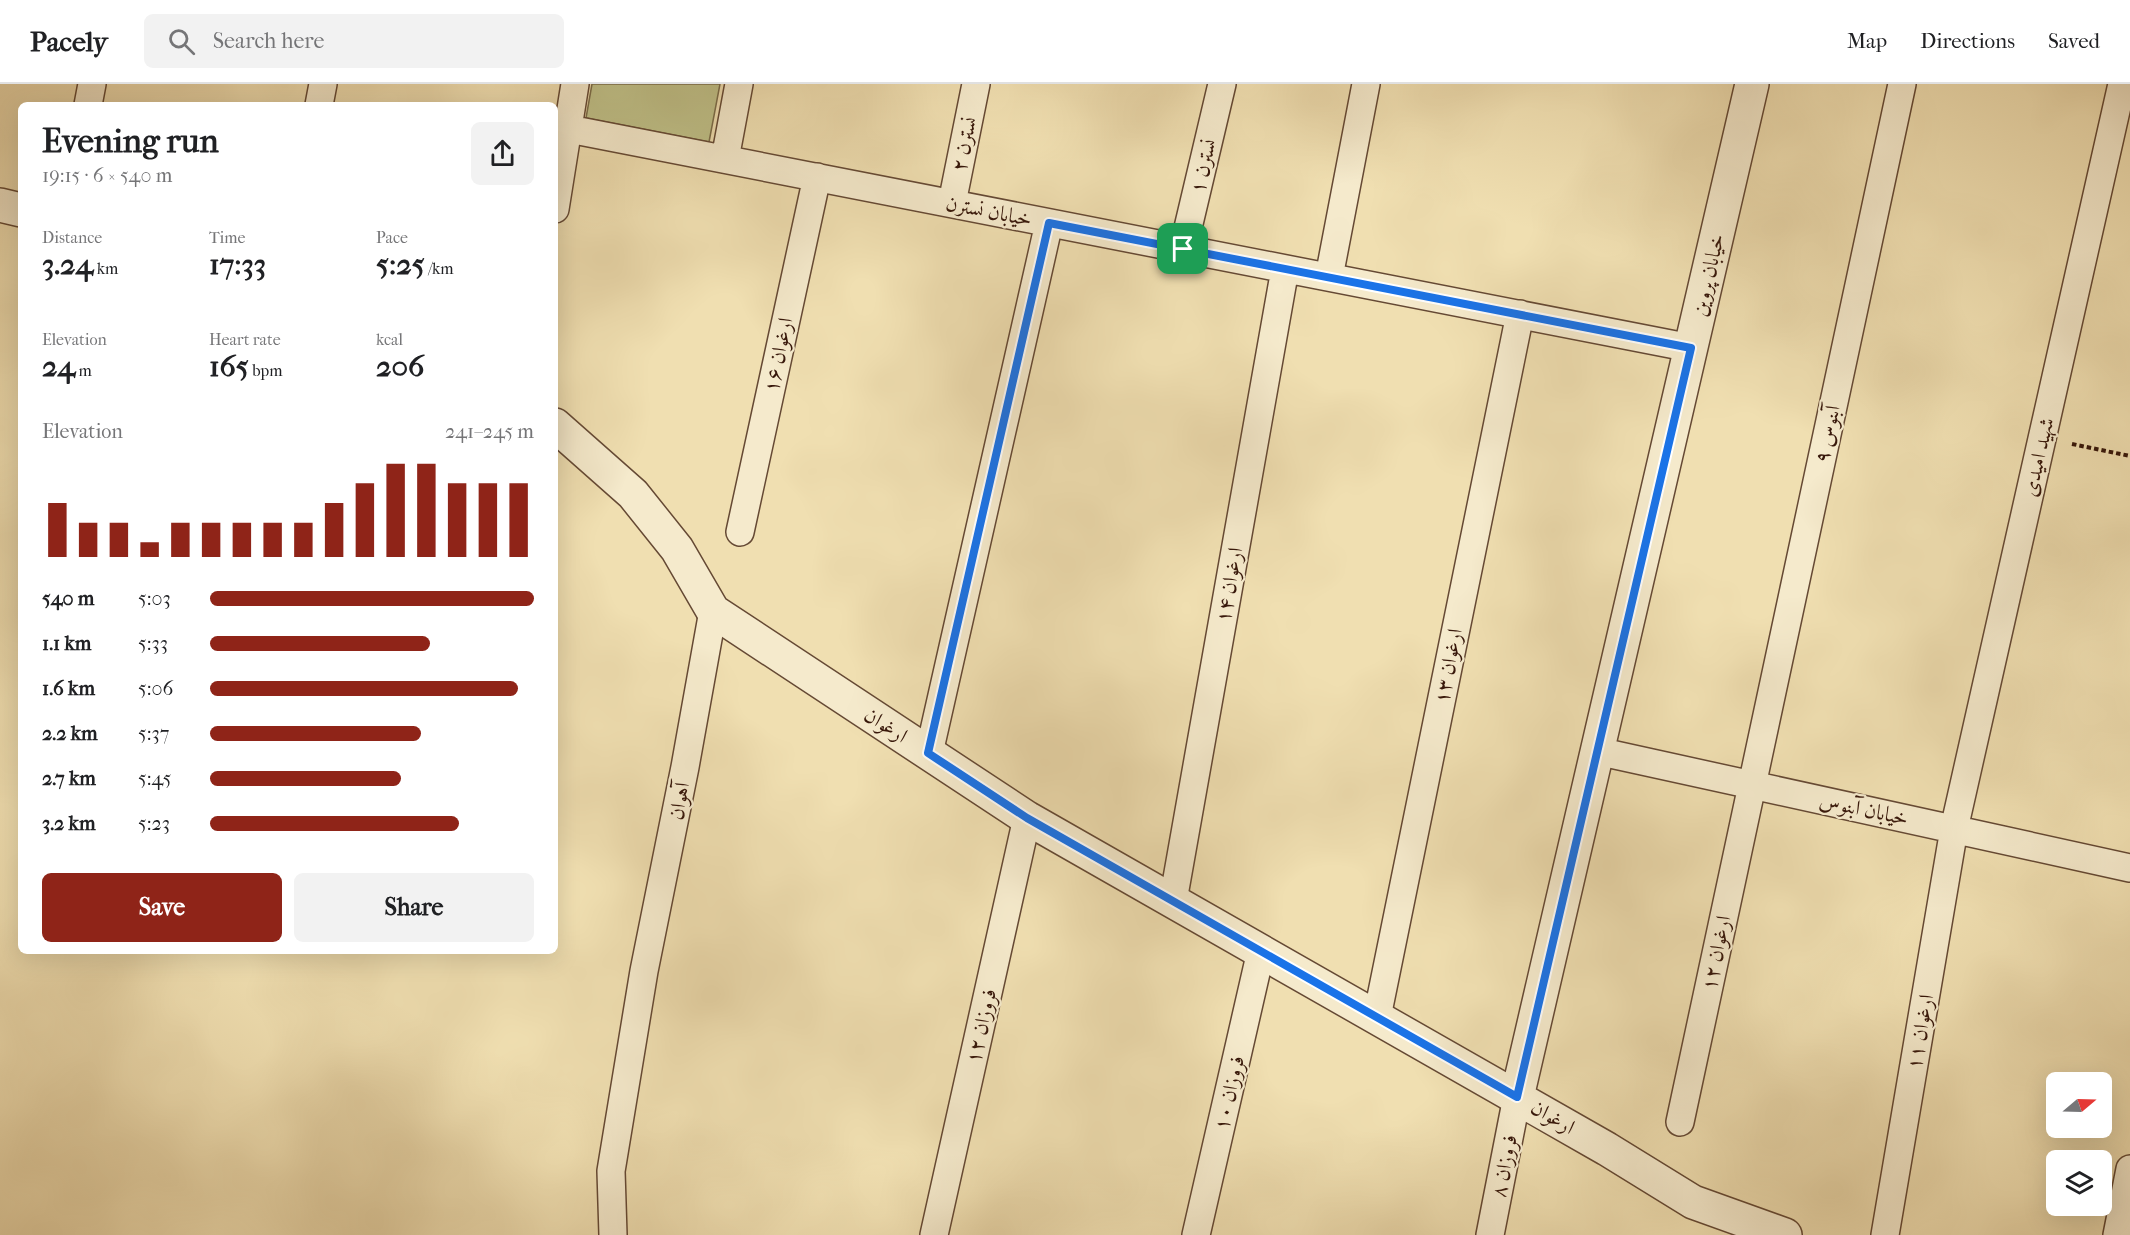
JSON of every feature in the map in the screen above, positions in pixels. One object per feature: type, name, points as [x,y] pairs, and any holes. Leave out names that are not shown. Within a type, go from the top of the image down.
[{"type":"street","points":[[89,102],[92,84]]},
{"type":"street","points":[[320,102],[323,84]]},
{"type":"street","points":[[558,192],[575,84]]},
{"type":"street","points":[[725,159],[739,84]]},
{"type":"street","name":"نسترن ۲","points":[[952,203],[976,84]]},
{"type":"street","name":"نسترن ۱","points":[[1183,249],[1222,84]]},
{"type":"street","points":[[1329,277],[1366,84]]},
{"type":"street","name":"خیابان پروین","points":[[1517,1097],[1752,84]]},
{"type":"street","name":"آبنوس ۹","points":[[1752,785],[1902,84]]},
{"type":"street","name":"شهید امیدی","points":[[1954,830],[2121,84]]},
{"type":"street","name":"خیابان نسترن","points":[[569,129],[1691,348]]},
{"type":"street","name":"ارغوان ۱۶","points":[[740,532],[817,177]]},
{"type":"street","points":[[0,205],[18,209]]},
{"type":"street","points":[[928,753],[1049,223]]},
{"type":"street","name":"ارغوان ۱۴","points":[[1173,901],[1285,268]]},
{"type":"street","name":"ارغوان ۱۳","points":[[1377,1017],[1520,314]]},
{"type":"street","points":[[558,428],[633,494],[676,549],[713,611]]},
{"type":"street","name":"ارغوان","points":[[713,611],[1027,818],[1517,1097],[1731,1226],[1785,1235]]},
{"type":"street","name":"آهوان","points":[[614,1235],[611,1171],[644,970],[686,767],[713,611]]},
{"type":"street","name":"خیابان آبنوس","points":[[1598,751],[2130,868]]},
{"type":"street","name":"ارغوان ۱۲","points":[[1680,1122],[1752,785]]},
{"type":"street","name":"فروزان ۱۲","points":[[934,1235],[1027,818]]},
{"type":"street","name":"ارغوان ۱۱","points":[[1885,1235],[1954,830]]},
{"type":"street","name":"فروزان ۱۰","points":[[1196,1235],[1261,951]]},
{"type":"street","name":"فروزان ۸","points":[[1490,1235],[1517,1097]]},
{"type":"street","points":[[2117,1235],[2130,1169]]},
{"type":"path","points":[[2042,437],[2130,456]]},
{"type":"green space","points":[[592,84],[720,84],[709,142],[586,118]]},
{"type":"route","points":[[1049,223],[1183,249],[1691,348],[1517,1097],[1027,818],[928,753],[1049,223]]}]
